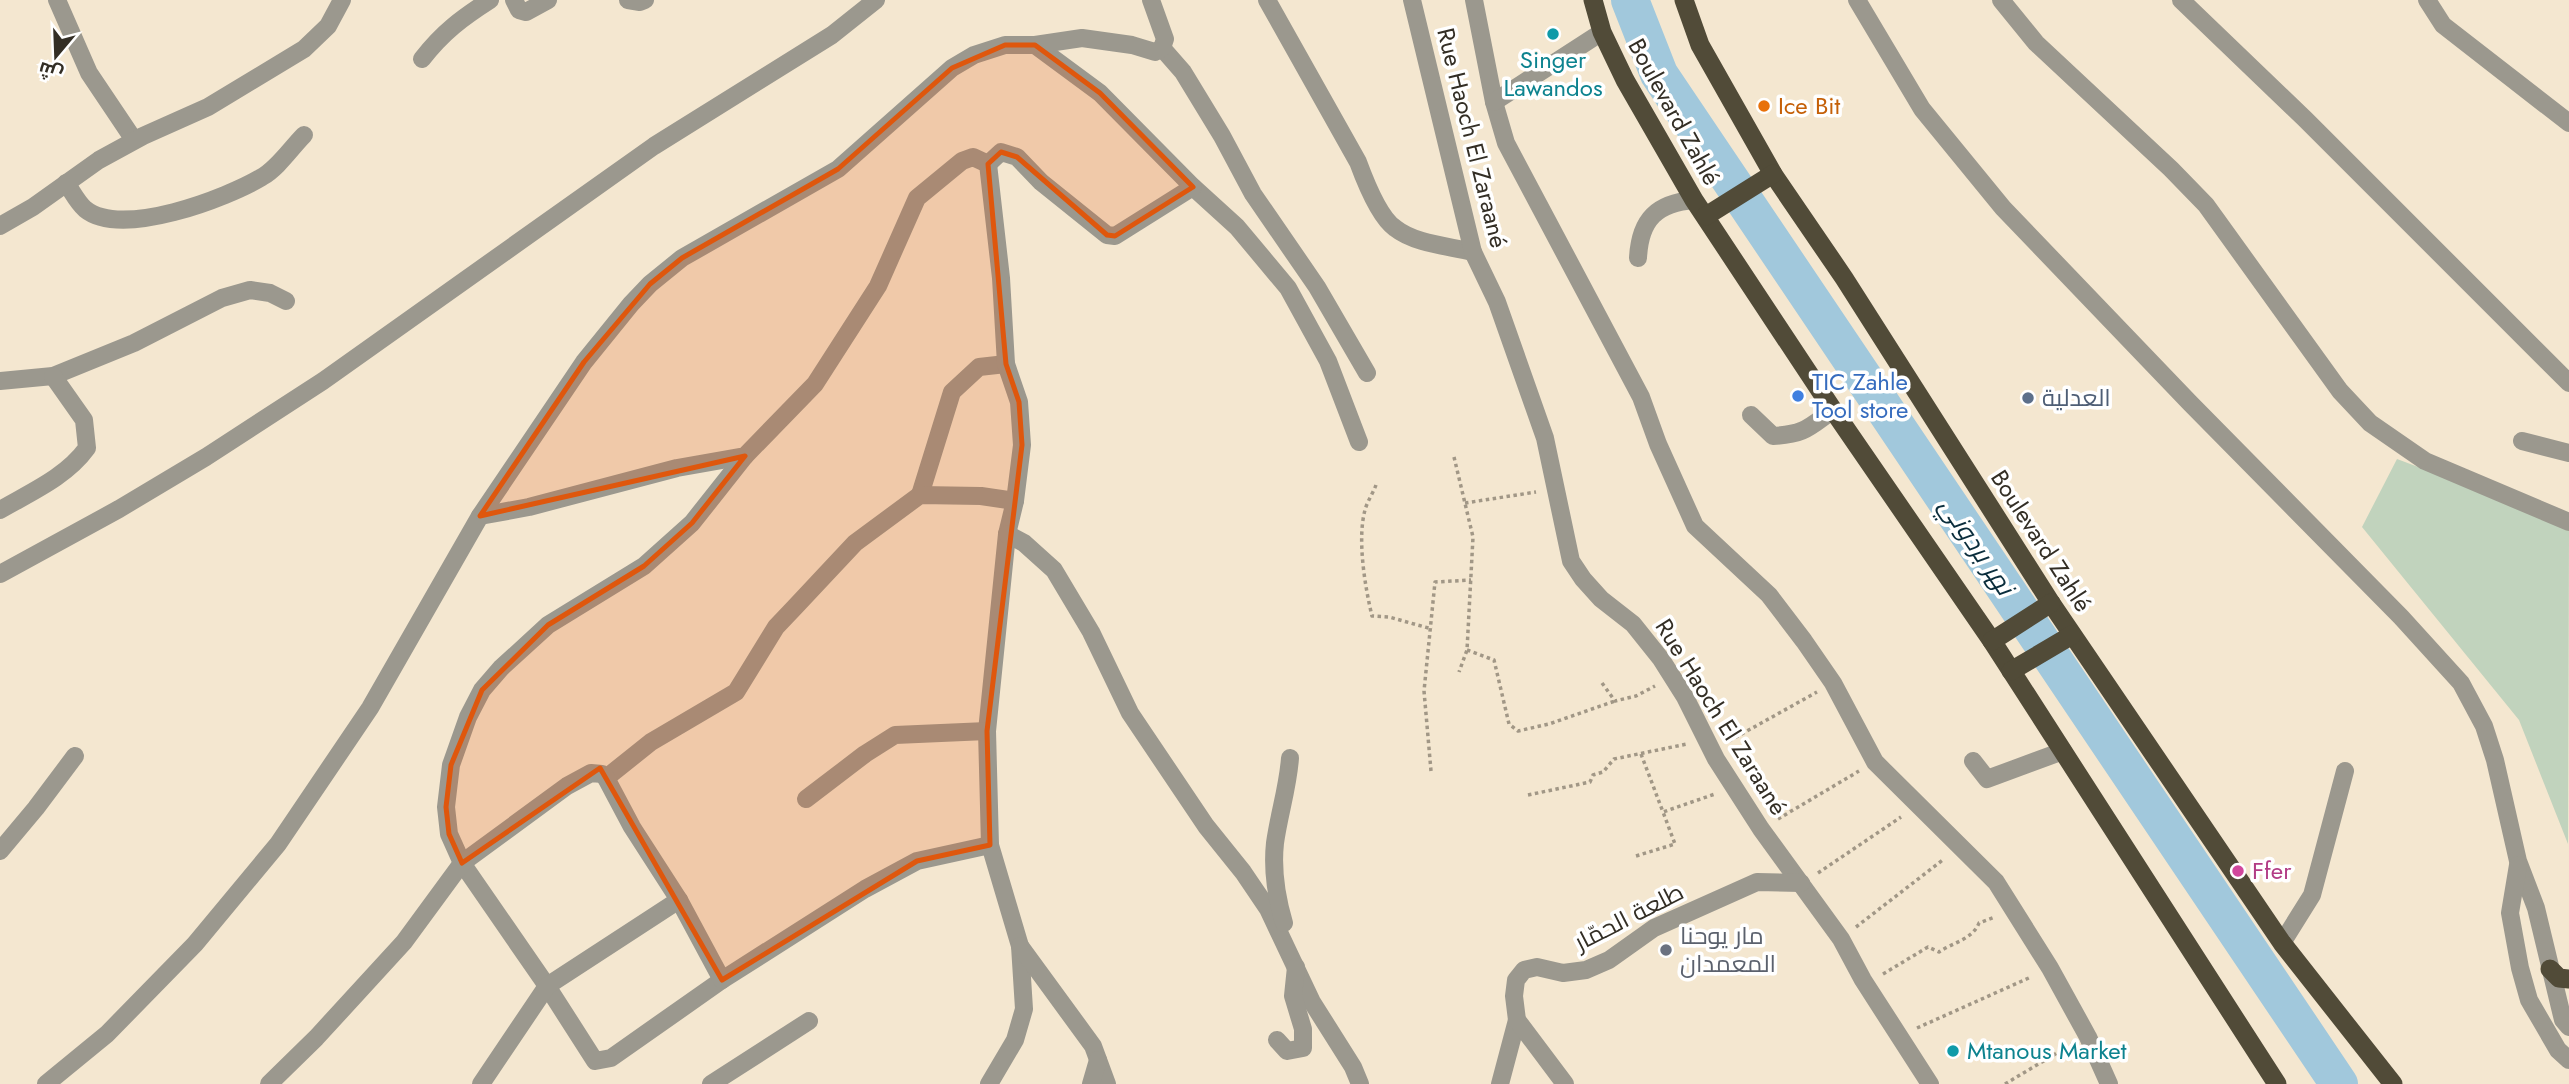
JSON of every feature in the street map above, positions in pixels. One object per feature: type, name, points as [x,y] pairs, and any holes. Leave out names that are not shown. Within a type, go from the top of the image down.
[{"type":"highway","name":"Boulevard Zahlé","points":[[1593,0],[1602,32],[1625,80],[1694,200],[1833,410],[1992,641],[2271,1082]]},
{"type":"highway","name":"Boulevard Zahlé","points":[[1684,0],[1700,45],[1773,174],[1844,278],[2044,608],[2282,943],[2393,1084]]},
{"type":"highway","points":[[1706,216],[1773,174]]},
{"type":"highway","points":[[1992,641],[2044,608]]},
{"type":"highway","points":[[2011,671],[2065,638]]},
{"type":"highway","points":[[2550,970],[2559,978],[2569,979]]},
{"type":"street","points":[[57,0],[89,73],[134,140]]},
{"type":"street","points":[[0,226],[33,207],[99,160],[134,140],[208,107],[304,50],[328,26],[342,0]]},
{"type":"street","points":[[422,59],[438,38],[457,21],[490,0]]},
{"type":"street","points":[[514,0],[519,10],[526,12],[548,0]]},
{"type":"street","points":[[628,0],[645,0]]},
{"type":"street","points":[[0,574],[119,509],[230,442],[344,366],[654,146],[832,35],[876,0]]},
{"type":"street","points":[[46,1084],[107,1034],[195,944],[278,845],[370,708],[480,516],[584,362],[650,284],[682,258],[838,169],[952,68],[974,55],[1005,45],[1035,45],[1082,38],[1132,45],[1155,52],[1162,48],[1165,38],[1151,0]]},
{"type":"street","points":[[1267,0],[1392,227],[1406,235],[1473,252]]},
{"type":"street","name":"Rue Haoch El Zaraané","points":[[1412,0],[1473,252],[1497,302],[1545,438],[1572,561],[1583,579],[1601,599],[1633,624],[1672,676],[1709,745],[1761,829],[1841,939],[1866,984],[1930,1084]]},
{"type":"street","points":[[1474,0],[1494,102],[1506,143],[1641,397],[1658,444],[1695,526],[1769,595],[1833,683],[1875,762],[1996,882],[2050,968],[2088,1037],[2109,1084]]},
{"type":"street","points":[[1857,0],[1922,109],[2003,208],[2392,608],[2461,683],[2484,726],[2495,760],[2518,861],[2536,908],[2563,1020],[2569,1027]]},
{"type":"street","points":[[2001,0],[2036,43],[2206,205],[2340,391],[2370,423],[2425,461],[2569,522]]},
{"type":"street","points":[[2181,0],[2305,119],[2569,383]]},
{"type":"street","points":[[2427,0],[2443,26],[2569,123]]},
{"type":"street","points":[[1494,102],[1602,32]]},
{"type":"street","points":[[1035,45],[1100,93],[1237,227],[1288,288],[1328,361],[1359,442]]},
{"type":"street","points":[[1162,48],[1183,72],[1222,136],[1252,194],[1317,286],[1367,373]]},
{"type":"street","points":[[66,183],[85,209],[104,219],[137,220],[189,209],[264,176],[304,135]]},
{"type":"street","points":[[988,164],[1001,152],[1017,158],[1041,182],[1107,235],[1115,236],[1194,187]]},
{"type":"street","points":[[988,164],[973,157],[962,161],[917,198],[878,286],[815,384],[745,456],[692,523],[644,566],[548,625],[501,668],[482,690],[468,717],[451,765],[446,807],[449,834],[462,863],[595,1060],[611,1058],[722,980],[865,889],[918,861],[990,845]]},
{"type":"street","points":[[988,164],[1001,278],[1006,364],[1019,402],[1022,445],[1015,501],[1007,534],[987,732],[990,845],[1020,946],[1024,1009],[1015,1040],[989,1084]]},
{"type":"street","points":[[1638,258],[1639,244],[1655,212],[1672,202],[1694,200]]},
{"type":"street","points":[[0,381],[53,376],[134,343],[222,298],[250,290],[270,293],[286,302]]},
{"type":"street","points":[[606,778],[651,743],[736,692],[776,627],[855,543],[920,495],[952,392],[979,367],[1006,364]]},
{"type":"street","points":[[0,510],[55,478],[78,460],[87,448],[84,420],[53,376]]},
{"type":"street","points":[[1751,415],[1773,436],[1802,433],[1833,410]]},
{"type":"street","points":[[2522,441],[2569,453]]},
{"type":"street","points":[[480,516],[529,507],[677,468],[745,456]]},
{"type":"street","points":[[920,495],[981,496],[1015,501]]},
{"type":"street","points":[[1007,534],[1024,543],[1055,570],[1091,632],[1130,713],[1206,826],[1243,872],[1268,909],[1312,1002],[1353,1067],[1360,1084]]},
{"type":"street","points":[[806,799],[895,735],[987,732]]},
{"type":"street","points":[[1973,761],[1987,779],[2063,751]]},
{"type":"street","points":[[0,851],[75,755]]},
{"type":"street","points":[[1281,936],[1285,925],[1276,897],[1275,841],[1289,782],[1290,758]]},
{"type":"street","points":[[2282,943],[2312,895],[2345,771]]},
{"type":"street","points":[[269,1084],[316,1038],[404,942],[462,863],[566,786],[591,773],[602,774],[606,778],[632,827],[679,900],[722,980]]},
{"type":"street","points":[[2518,861],[2510,913],[2520,968],[2534,1009],[2558,1050],[2569,1060]]},
{"type":"street","name":"طلعة الحمّار","points":[[1500,1084],[1517,1020],[1514,996],[1516,979],[1524,970],[1536,968],[1563,973],[1586,970],[1609,960],[1654,928],[1758,883],[1801,883]]},
{"type":"street","points":[[481,1084],[547,986],[679,900]]},
{"type":"street","points":[[1020,946],[1093,1046],[1107,1084]]},
{"type":"street","points":[[1277,1040],[1287,1051],[1303,1048],[1303,1030],[1293,996],[1296,967]]},
{"type":"street","points":[[1517,1020],[1565,1084]]},
{"type":"street","points":[[711,1084],[808,1021]]},
{"type":"street","points":[[1091,1084],[1098,1060]]},
{"type":"path","points":[[1454,457],[1473,537],[1467,650],[1459,672]]},
{"type":"path","points":[[1376,485],[1364,511],[1362,540],[1372,616],[1389,617],[1432,629]]},
{"type":"path","points":[[1465,503],[1555,490]]},
{"type":"path","points":[[1430,771],[1424,691],[1435,582],[1471,580]]},
{"type":"path","points":[[1467,650],[1494,660],[1509,724],[1518,731],[1549,724],[1636,696],[1672,676]]},
{"type":"path","points":[[1602,683],[1615,701]]},
{"type":"path","points":[[1528,795],[1590,782],[1593,775],[1603,772],[1614,759],[1709,745],[1833,683]]},
{"type":"path","points":[[1636,856],[1675,844],[1641,754]]},
{"type":"path","points":[[1761,829],[1875,762]]},
{"type":"path","points":[[1664,812],[1735,787]]},
{"type":"path","points":[[1801,883],[1834,864],[1917,805]]},
{"type":"path","points":[[1841,939],[1962,846]]},
{"type":"path","points":[[1866,984],[1928,947],[1939,951],[1963,940],[1977,929],[1979,923],[2012,911]]},
{"type":"path","points":[[1899,1036],[2050,968]]},
{"type":"path","points":[[2005,1084],[2062,1049],[2088,1037]]},
{"type":"highlighted area","points":[[1005,45],[1035,45],[1100,93],[1193,187],[1115,236],[1107,235],[1017,157],[1001,152],[988,164],[1006,364],[1019,402],[1022,445],[987,731],[990,845],[917,861],[722,980],[600,768],[462,863],[449,834],[446,807],[451,765],[482,690],[548,625],[644,566],[692,523],[745,456],[480,516],[584,362],[650,284],[682,258],[838,169],[952,68]]},
{"type":"green space","points":[[2397,459],[2474,488],[2569,531],[2568,844],[2519,720],[2362,527]]},
{"type":"waterway","name":"نهر بردوني","points":[[1630,0],[1659,74],[2339,1084]]},
{"type":"place","name":"Singer Lawandos","points":[[1553,34]]},
{"type":"place","name":"Ice Bit","points":[[1764,106]]},
{"type":"place","name":"TIC Zahle Tool store","points":[[1798,396]]},
{"type":"place","name":"العدلية","points":[[2028,398]]},
{"type":"place","name":"Ffer","points":[[2238,871]]},
{"type":"place","name":"مار يوحنا المعمدان","points":[[1666,950]]},
{"type":"place","name":"Mtanous Market","points":[[1953,1051]]}]
